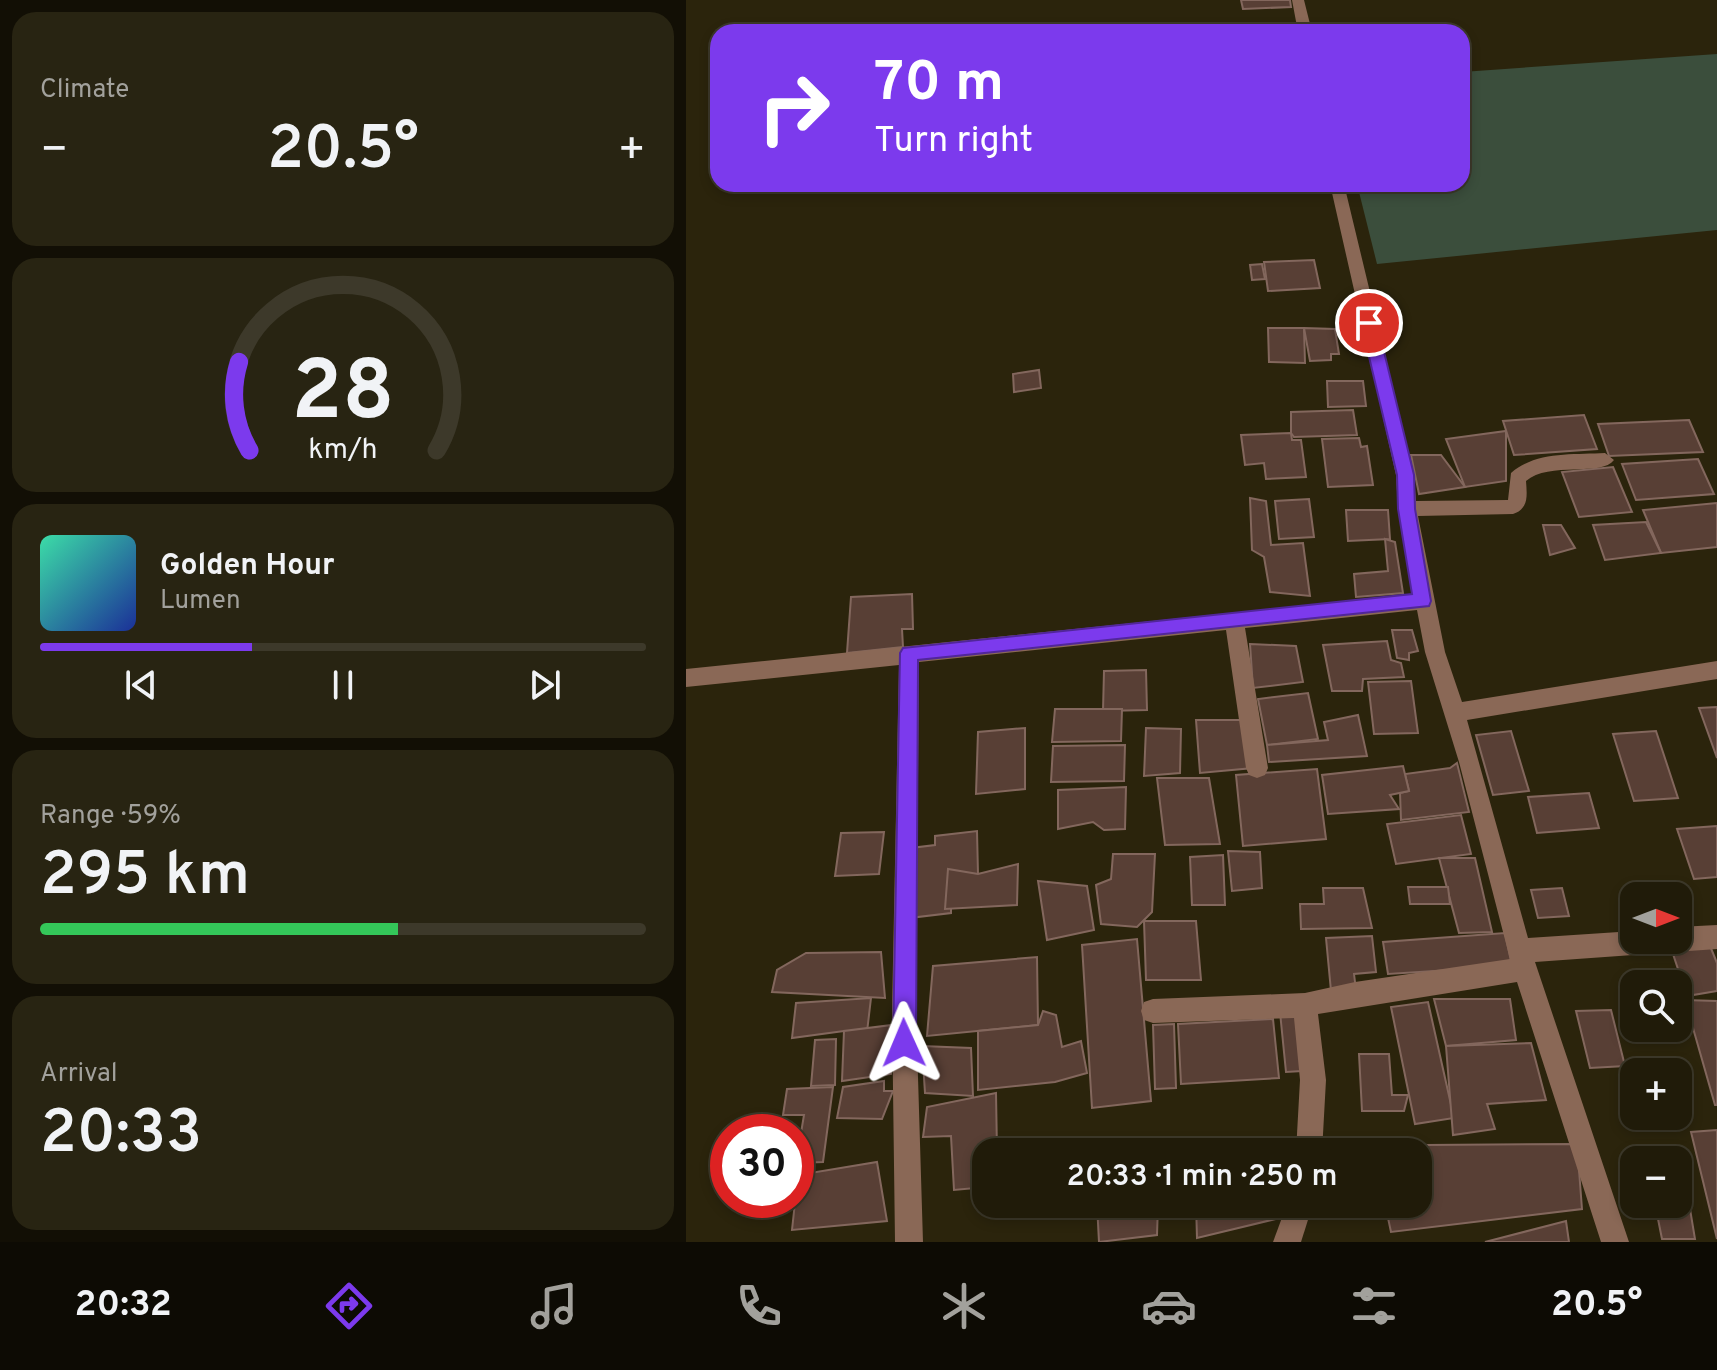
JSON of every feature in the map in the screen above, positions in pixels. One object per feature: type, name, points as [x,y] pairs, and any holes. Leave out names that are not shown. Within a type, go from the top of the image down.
[{"type":"street","points":[[1298,0],[1303,24]]},
{"type":"street","points":[[1339,192],[1405,475],[1422,601],[1522,960],[1615,1242]]},
{"type":"street","points":[[1409,516],[1513,507],[1518,500],[1517,478],[1525,470],[1548,464],[1605,460]]},
{"type":"street","points":[[686,678],[1422,601]]},
{"type":"street","points":[[1234,620],[1257,768]]},
{"type":"street","points":[[909,653],[904,1011],[909,1242]]},
{"type":"street","points":[[1454,713],[1717,670]]},
{"type":"street","points":[[1692,938],[1717,937]]},
{"type":"street","points":[[1153,1011],[1305,1005],[1522,960],[1620,947]]},
{"type":"street","points":[[1305,1005],[1313,1080],[1310,1138]]},
{"type":"street","points":[[1287,1242],[1295,1218]]},
{"type":"green space","points":[[1717,54],[1717,230],[1377,264],[1359,192],[1470,192],[1470,71]]},
{"type":"building","points":[[1241,0],[1290,0],[1291,7],[1243,9]]},
{"type":"building","points":[[1314,260],[1320,288],[1268,291],[1264,262]]},
{"type":"building","points":[[1262,264],[1265,279],[1252,280],[1250,265]]},
{"type":"building","points":[[1268,328],[1304,328],[1305,363],[1269,362]]},
{"type":"building","points":[[1304,328],[1335,329],[1339,354],[1331,354],[1331,360],[1310,361]]},
{"type":"building","points":[[1039,370],[1041,388],[1014,392],[1013,374]]},
{"type":"building","points":[[1327,381],[1363,381],[1366,406],[1328,407]]},
{"type":"building","points":[[1353,410],[1357,435],[1294,437],[1291,433],[1291,412]]},
{"type":"building","points":[[1584,415],[1597,449],[1514,455],[1503,421]]},
{"type":"building","points":[[1689,420],[1703,452],[1609,456],[1598,424]]},
{"type":"building","points":[[1506,431],[1506,481],[1465,487],[1446,439]]},
{"type":"building","points":[[1291,433],[1292,440],[1301,440],[1306,477],[1266,479],[1264,463],[1245,465],[1241,435]]},
{"type":"building","points":[[1359,438],[1361,447],[1367,446],[1373,485],[1328,487],[1322,439]]},
{"type":"building","points":[[1411,455],[1441,455],[1465,487],[1419,494]]},
{"type":"building","points":[[1698,459],[1714,494],[1636,500],[1622,464]]},
{"type":"building","points":[[1613,467],[1632,512],[1579,517],[1562,472]]},
{"type":"building","points":[[1250,498],[1266,501],[1271,545],[1303,543],[1310,596],[1270,592],[1264,557],[1252,550]]},
{"type":"building","points":[[1309,499],[1314,537],[1279,539],[1275,501]]},
{"type":"building","points":[[1717,503],[1717,547],[1661,553],[1643,510]]},
{"type":"building","points":[[1346,510],[1388,510],[1390,539],[1348,541]]},
{"type":"building","points":[[1646,522],[1661,553],[1605,560],[1593,525]]},
{"type":"building","points":[[1543,525],[1561,525],[1575,548],[1550,555]]},
{"type":"building","points":[[1385,539],[1395,542],[1403,593],[1356,597],[1354,574],[1388,571]]},
{"type":"building","points":[[912,594],[913,629],[902,629],[903,647],[847,653],[851,597]]},
{"type":"building","points":[[1392,630],[1412,630],[1418,651],[1409,653],[1409,660],[1397,658]]},
{"type":"building","points":[[1387,641],[1391,660],[1401,663],[1404,677],[1363,679],[1362,691],[1332,691],[1323,645]]},
{"type":"building","points":[[1250,644],[1296,646],[1303,682],[1253,688]]},
{"type":"building","points":[[1146,670],[1147,710],[1103,711],[1104,671]]},
{"type":"building","points":[[1411,681],[1418,733],[1374,734],[1368,682]]},
{"type":"building","points":[[1308,693],[1318,739],[1267,745],[1258,699]]},
{"type":"building","points":[[1717,707],[1717,758],[1699,708]]},
{"type":"building","points":[[1055,709],[1122,709],[1121,741],[1052,742]]},
{"type":"building","points":[[1358,715],[1367,756],[1269,762],[1267,745],[1328,740],[1324,722]]},
{"type":"building","points":[[1196,720],[1249,720],[1253,768],[1200,773]]},
{"type":"building","points":[[1025,728],[1025,789],[976,794],[978,732]]},
{"type":"building","points":[[1146,728],[1181,729],[1180,773],[1144,776]]},
{"type":"building","points":[[1511,731],[1529,791],[1493,795],[1476,735]]},
{"type":"building","points":[[1656,731],[1678,798],[1634,801],[1613,734]]},
{"type":"building","points":[[1125,745],[1124,781],[1051,782],[1053,746]]},
{"type":"building","points":[[1457,763],[1469,812],[1401,820],[1400,793],[1409,791],[1405,774],[1450,768]]},
{"type":"building","points":[[1403,766],[1409,791],[1390,795],[1399,809],[1328,814],[1322,775]]},
{"type":"building","points":[[1317,769],[1326,839],[1243,846],[1236,775]]},
{"type":"building","points":[[1157,778],[1209,778],[1220,844],[1165,845]]},
{"type":"building","points":[[1126,787],[1125,829],[1104,830],[1093,822],[1058,829],[1058,790]]},
{"type":"building","points":[[1589,793],[1599,828],[1537,833],[1528,797]]},
{"type":"building","points":[[1461,815],[1471,854],[1396,864],[1387,824]]},
{"type":"building","points":[[1717,826],[1717,877],[1694,879],[1677,829]]},
{"type":"building","points":[[977,831],[978,874],[951,877],[951,913],[909,918],[911,848],[935,845],[935,836]]},
{"type":"building","points":[[884,832],[879,874],[835,876],[841,833]]},
{"type":"building","points":[[1228,851],[1260,852],[1262,888],[1232,891]]},
{"type":"building","points":[[1113,854],[1155,854],[1152,912],[1137,927],[1101,924],[1096,885],[1111,879]]},
{"type":"building","points":[[1223,855],[1225,905],[1192,905],[1190,857]]},
{"type":"building","points":[[1439,858],[1475,858],[1492,932],[1459,933]]},
{"type":"building","points":[[1018,864],[1017,905],[945,909],[948,869],[978,874]]},
{"type":"building","points":[[1038,881],[1087,886],[1094,930],[1047,940]]},
{"type":"building","points":[[1408,887],[1448,887],[1450,904],[1410,904]]},
{"type":"building","points":[[1323,888],[1363,888],[1372,928],[1301,929],[1300,904],[1324,904]]},
{"type":"building","points":[[1562,888],[1569,916],[1538,918],[1531,890]]},
{"type":"building","points":[[1144,921],[1196,921],[1201,980],[1146,980]]},
{"type":"building","points":[[1505,933],[1512,966],[1388,974],[1383,942]]},
{"type":"building","points":[[1372,936],[1376,972],[1354,974],[1356,990],[1331,991],[1326,938]]},
{"type":"building","points":[[1137,939],[1151,1101],[1092,1108],[1082,945]]},
{"type":"building","points":[[1708,941],[1717,963],[1717,991],[1692,995],[1692,970],[1678,970],[1673,954],[1692,954],[1692,945]]},
{"type":"building","points":[[881,952],[885,998],[772,992],[777,970],[806,953]]},
{"type":"building","points":[[1037,957],[1038,1025],[927,1036],[933,966]]},
{"type":"building","points":[[871,998],[867,1032],[844,1031],[792,1038],[796,1003]]},
{"type":"building","points":[[1434,999],[1510,999],[1516,1040],[1446,1046]]},
{"type":"building","points":[[1692,1000],[1717,1001],[1715,1105],[1692,1024]]},
{"type":"building","points":[[1428,1002],[1454,1118],[1415,1124],[1391,1007]]},
{"type":"building","points":[[1611,1010],[1623,1058],[1620,1058],[1620,1066],[1590,1068],[1576,1011]]},
{"type":"building","points":[[1043,1011],[1056,1015],[1062,1047],[1081,1041],[1087,1073],[1055,1082],[978,1090],[978,1031],[1038,1025]]},
{"type":"building","points":[[1296,1011],[1302,1071],[1286,1072],[1280,1012]]},
{"type":"building","points":[[1273,1019],[1279,1078],[1181,1084],[1178,1024]]},
{"type":"building","points":[[1174,1024],[1176,1088],[1155,1089],[1153,1025]]},
{"type":"building","points":[[892,1025],[891,1074],[842,1081],[844,1031]]},
{"type":"building","points":[[836,1039],[835,1085],[811,1086],[815,1040]]},
{"type":"building","points":[[1531,1043],[1546,1100],[1487,1104],[1495,1129],[1453,1135],[1446,1046]]},
{"type":"building","points":[[922,1046],[971,1048],[973,1096],[925,1093]]},
{"type":"building","points":[[1359,1054],[1389,1054],[1392,1095],[1408,1095],[1404,1111],[1362,1111]]},
{"type":"building","points":[[884,1081],[884,1091],[893,1091],[882,1119],[837,1118],[843,1087]]},
{"type":"building","points":[[833,1087],[823,1162],[814,1162],[814,1114],[783,1114],[787,1089]]},
{"type":"building","points":[[996,1093],[997,1138],[972,1138],[972,1188],[954,1190],[951,1136],[923,1137],[927,1107]]},
{"type":"building","points":[[1717,1130],[1717,1239],[1691,1132]]},
{"type":"building","points":[[1577,1144],[1582,1209],[1391,1232],[1388,1218],[1432,1218],[1432,1145]]},
{"type":"building","points":[[877,1162],[887,1221],[792,1230],[793,1218],[814,1218],[814,1172]]},
{"type":"building","points":[[1098,1218],[1158,1218],[1157,1235],[1099,1242]]},
{"type":"building","points":[[1196,1218],[1280,1218],[1197,1238]]},
{"type":"building","points":[[1658,1218],[1692,1218],[1695,1239],[1662,1239]]},
{"type":"building","points":[[1566,1221],[1569,1242],[1485,1242]]},
{"type":"route","points":[[904,1043],[909,653],[1422,601],[1407,509],[1405,475],[1369,323]]}]
